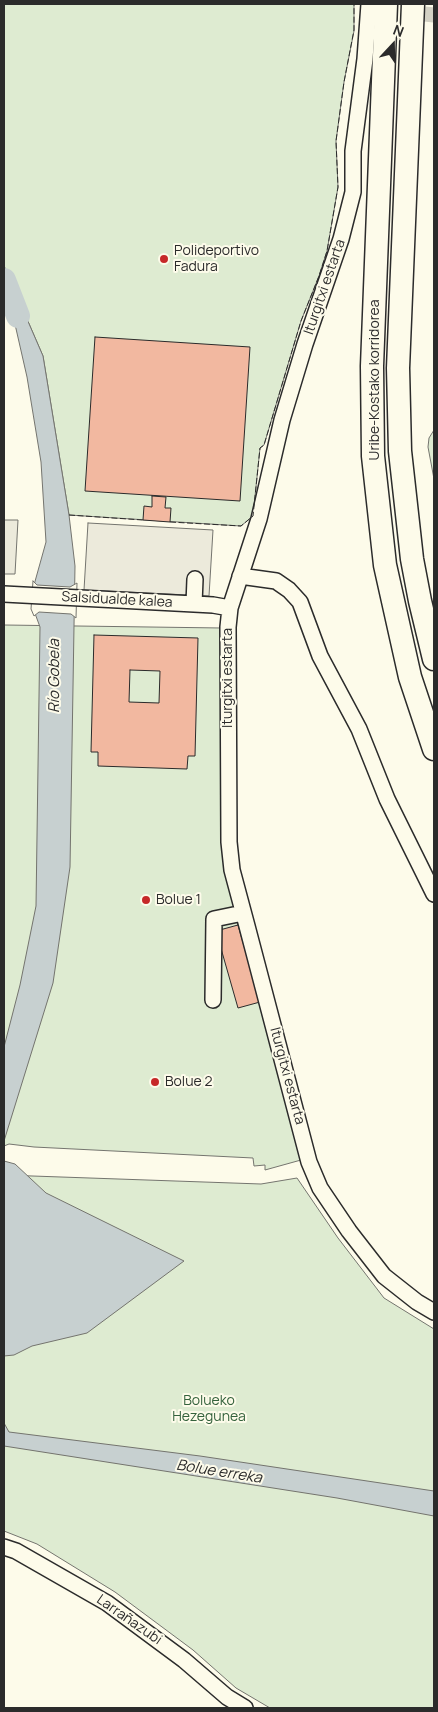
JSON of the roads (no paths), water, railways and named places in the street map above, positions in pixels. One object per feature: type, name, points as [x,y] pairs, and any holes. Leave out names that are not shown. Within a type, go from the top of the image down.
[{"type":"highway","name":"Uribe-Kostako korridorea","points":[[386,4],[372,366],[373,456],[386,565],[410,677],[434,749]]},
{"type":"highway","name":"Uribe-Kostako korridorea","points":[[414,4],[398,368],[400,451],[412,559],[434,659]]},
{"type":"street","name":"Iturgitxi estarta","points":[[369,4],[365,59],[353,151],[353,192],[341,239],[305,344],[282,420],[259,519],[230,608],[228,627],[229,842],[232,870],[243,913],[309,1162],[320,1188],[349,1231],[384,1276],[417,1302],[434,1312]]},
{"type":"street","points":[[240,576],[276,581],[289,590],[300,602],[320,656],[358,729],[387,799],[434,894]]},
{"type":"street","points":[[194,604],[195,579]]},
{"type":"street","name":"Salsidualde kalea","points":[[4,594],[194,604],[230,608]]},
{"type":"street","points":[[213,1000],[214,919],[243,913]]},
{"type":"street","name":"Larrañazubi","points":[[4,1547],[16,1551],[107,1603],[184,1660],[227,1697],[245,1708]]},
{"type":"water","points":[[4,266],[43,356],[69,515],[75,566],[70,867],[53,983],[4,1141],[4,1047],[20,985],[36,906],[40,627],[33,608],[34,585],[46,542],[41,462],[27,377],[4,276]]},
{"type":"water","points":[[4,1161],[15,1164],[46,1193],[184,1261],[87,1333],[32,1346],[14,1355],[4,1356]]},
{"type":"water","name":"Bolue erreka","points":[[4,1423],[9,1432],[200,1456],[434,1491],[434,1516],[337,1498],[4,1446]]},
{"type":"waterway","name":"Río Gobela","points":[[4,280],[18,316]]},
{"type":"tunnel","points":[[379,9],[434,15]]},
{"type":"place","name":"Polideportivo Fadura","points":[[164,259]]},
{"type":"place","name":"Bolue 1","points":[[146,900]]},
{"type":"place","name":"Bolue 2","points":[[155,1082]]},
{"type":"park label","name":"Bolueko Hezegunea","points":[[209,1409]]}]
